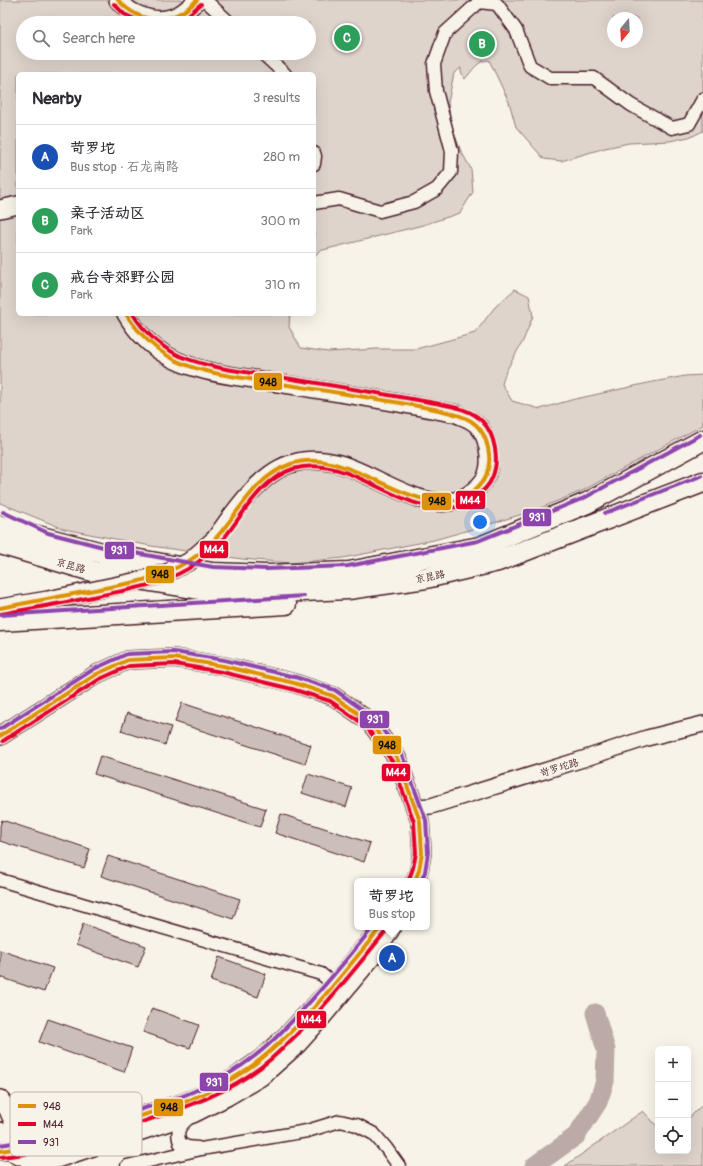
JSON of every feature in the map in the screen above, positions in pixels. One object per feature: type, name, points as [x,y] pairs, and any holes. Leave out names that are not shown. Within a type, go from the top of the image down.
[{"type":"highway","name":"京昆路","points":[[0,526],[106,554],[212,573],[266,575],[349,572],[480,547],[587,503],[703,440]]},
{"type":"highway","name":"京昆路","points":[[0,544],[95,572],[205,590],[280,592],[348,589],[426,578],[498,561],[703,482]]},
{"type":"highway","points":[[0,517],[46,539]]},
{"type":"highway","points":[[0,621],[349,599],[404,591],[426,578]]},
{"type":"main road","points":[[118,0],[128,10],[142,16]]},
{"type":"main road","points":[[173,16],[190,8],[197,0]]},
{"type":"main road","points":[[0,209],[16,205]]},
{"type":"main road","points":[[0,608],[48,600],[138,581],[167,573],[190,561],[215,539],[258,484],[273,472],[293,463],[314,460],[336,463],[359,471],[403,492],[441,503],[458,500],[475,490],[487,475],[489,456],[486,438],[476,423],[457,414],[220,373],[194,367],[166,356],[154,347],[133,325],[127,316]]},
{"type":"main road","points":[[0,736],[97,674],[128,660],[174,658],[216,664],[294,683],[333,696],[369,721],[396,758],[420,822],[422,853],[416,878]]},
{"type":"main road","points":[[405,878],[411,854],[411,825],[415,806]]},
{"type":"main road","points":[[142,1131],[193,1114],[246,1087],[261,1077],[297,1044],[339,989],[378,930]]},
{"type":"main road","points":[[142,1115],[182,1103],[220,1086],[252,1066],[339,989],[378,950],[390,930]]},
{"type":"main road","points":[[0,1099],[8,1110],[10,1130]]},
{"type":"main road","points":[[0,1131],[10,1147]]},
{"type":"main road","points":[[20,1156],[32,1166],[66,1156]]},
{"type":"street","points":[[205,0],[222,16]]},
{"type":"street","points":[[316,202],[339,199],[380,211],[414,202],[437,189],[451,172],[452,151],[436,91],[434,64],[445,33],[479,2],[497,4],[516,30],[530,66],[550,78],[594,78],[631,105],[672,128],[689,124],[703,99]]},
{"type":"street","points":[[270,60],[283,72]]},
{"type":"street","name":"岢罗坨路","points":[[415,806],[432,806],[646,738],[703,724]]},
{"type":"street","points":[[0,880],[321,974],[339,989]]},
{"type":"street","points":[[193,1114],[180,1127],[177,1136],[180,1143],[187,1147],[201,1149]]},
{"type":"street","points":[[127,1166],[201,1149],[307,1131],[340,1121],[357,1125],[374,1134],[399,1166]]},
{"type":"shaded area","points":[[0,0],[703,0],[703,131],[693,136],[670,141],[629,143],[605,148],[561,161],[544,159],[516,127],[509,102],[489,60],[485,60],[478,64],[465,79],[461,72],[461,68],[454,73],[448,103],[453,131],[461,151],[471,169],[473,192],[460,213],[423,225],[319,251],[316,255],[316,72],[16,72],[16,316],[290,316],[289,327],[301,348],[328,352],[377,349],[416,349],[475,333],[495,307],[515,289],[529,296],[533,316],[523,341],[506,371],[502,384],[512,401],[540,409],[571,400],[648,383],[685,376],[703,375],[703,425],[582,491],[533,511],[434,540],[343,558],[291,563],[242,559],[151,546],[64,529],[0,503]]},
{"type":"shaded area","points":[[703,1104],[703,1166],[565,1166],[643,1111],[655,1124],[655,1154],[691,1154],[691,1116]]},
{"type":"building","points":[[182,703],[311,745],[305,764],[175,722]]},
{"type":"building","points":[[127,713],[171,727],[165,745],[121,731]]},
{"type":"building","points":[[100,756],[266,809],[260,827],[94,774]]},
{"type":"building","points":[[308,774],[352,788],[346,807],[302,793]]},
{"type":"building","points":[[281,814],[370,843],[364,862],[275,833]]},
{"type":"building","points":[[2,820],[90,849],[84,868],[0,841],[0,826]]},
{"type":"building","points":[[108,856],[240,899],[233,919],[101,876]]},
{"type":"building","points":[[83,924],[146,946],[138,967],[76,945]]},
{"type":"building","points":[[0,950],[53,968],[44,992],[0,977]]},
{"type":"building","points":[[219,957],[266,974],[258,997],[211,981]]},
{"type":"building","points":[[152,1008],[199,1025],[190,1048],[143,1032]]},
{"type":"building","points":[[48,1019],[132,1048],[124,1072],[39,1042]]},
{"type":"waterway","points":[[534,1166],[576,1136],[598,1102],[605,1081],[606,1050],[595,1013]]},
{"type":"transit line","name":"948","points":[[118,0],[127,8],[142,16]]},
{"type":"transit line","name":"948","points":[[173,16],[188,8],[197,0]]},
{"type":"transit line","name":"M44","points":[[114,4],[128,16]]},
{"type":"transit line","name":"M44","points":[[187,16],[201,4]]},
{"type":"transit line","name":"948","points":[[0,608],[136,582],[169,571],[198,555],[224,529],[257,487],[278,470],[291,464],[315,461],[339,465],[413,496],[436,501],[458,499],[478,487],[487,474],[489,458],[485,438],[481,430],[475,424],[461,416],[414,405],[200,370],[169,357],[155,347],[142,335],[127,316]]},
{"type":"transit line","name":"M44","points":[[1,614],[137,588],[175,576],[198,562],[213,550],[221,542],[261,490],[281,474],[293,469],[314,466],[335,469],[355,476],[415,503],[436,508],[461,506],[481,493],[491,481],[496,463],[493,440],[482,421],[466,411],[447,405],[318,383],[229,370],[204,364],[180,356],[166,348],[148,333],[134,316]]},
{"type":"transit line","name":"931","points":[[3,512],[48,533],[107,548],[213,567],[266,569],[348,566],[478,541],[584,498],[700,435]]},
{"type":"transit line","name":"931","points":[[605,513],[701,476]]},
{"type":"transit line","name":"931","points":[[0,615],[304,596]]},
{"type":"transit line","name":"931","points":[[0,729],[94,669],[127,654],[174,652],[224,660],[295,677],[335,690],[373,717],[402,755],[426,820],[428,853],[425,872],[422,878]]},
{"type":"transit line","name":"948","points":[[0,736],[97,674],[128,660],[174,658],[223,666],[294,683],[333,696],[369,721],[397,758],[420,821],[422,853],[416,878]]},
{"type":"transit line","name":"M44","points":[[3,741],[100,679],[129,666],[174,664],[222,672],[292,689],[330,701],[365,725],[392,761],[414,822],[416,853],[409,878]]},
{"type":"transit line","name":"931","points":[[142,1109],[180,1097],[202,1088],[252,1058],[276,1038],[298,1015],[371,930]]},
{"type":"transit line","name":"948","points":[[142,1115],[182,1103],[215,1088],[237,1076],[257,1062],[298,1025],[327,993],[379,930]]},
{"type":"transit line","name":"M44","points":[[142,1122],[184,1108],[220,1092],[255,1072],[271,1059],[302,1029],[386,931]]},
{"type":"transit line","name":"931","points":[[0,1145],[10,1143]]},
{"type":"transit line","name":"948","points":[[0,1151],[10,1149]]},
{"type":"transit line","name":"M44","points":[[1,1157],[10,1156]]},
{"type":"place","name":"戒台寺郊野公园","points":[[347,38]]},
{"type":"place","name":"亲子活动区","points":[[482,44]]},
{"type":"place","name":"苛罗坨","points":[[392,958]]}]
